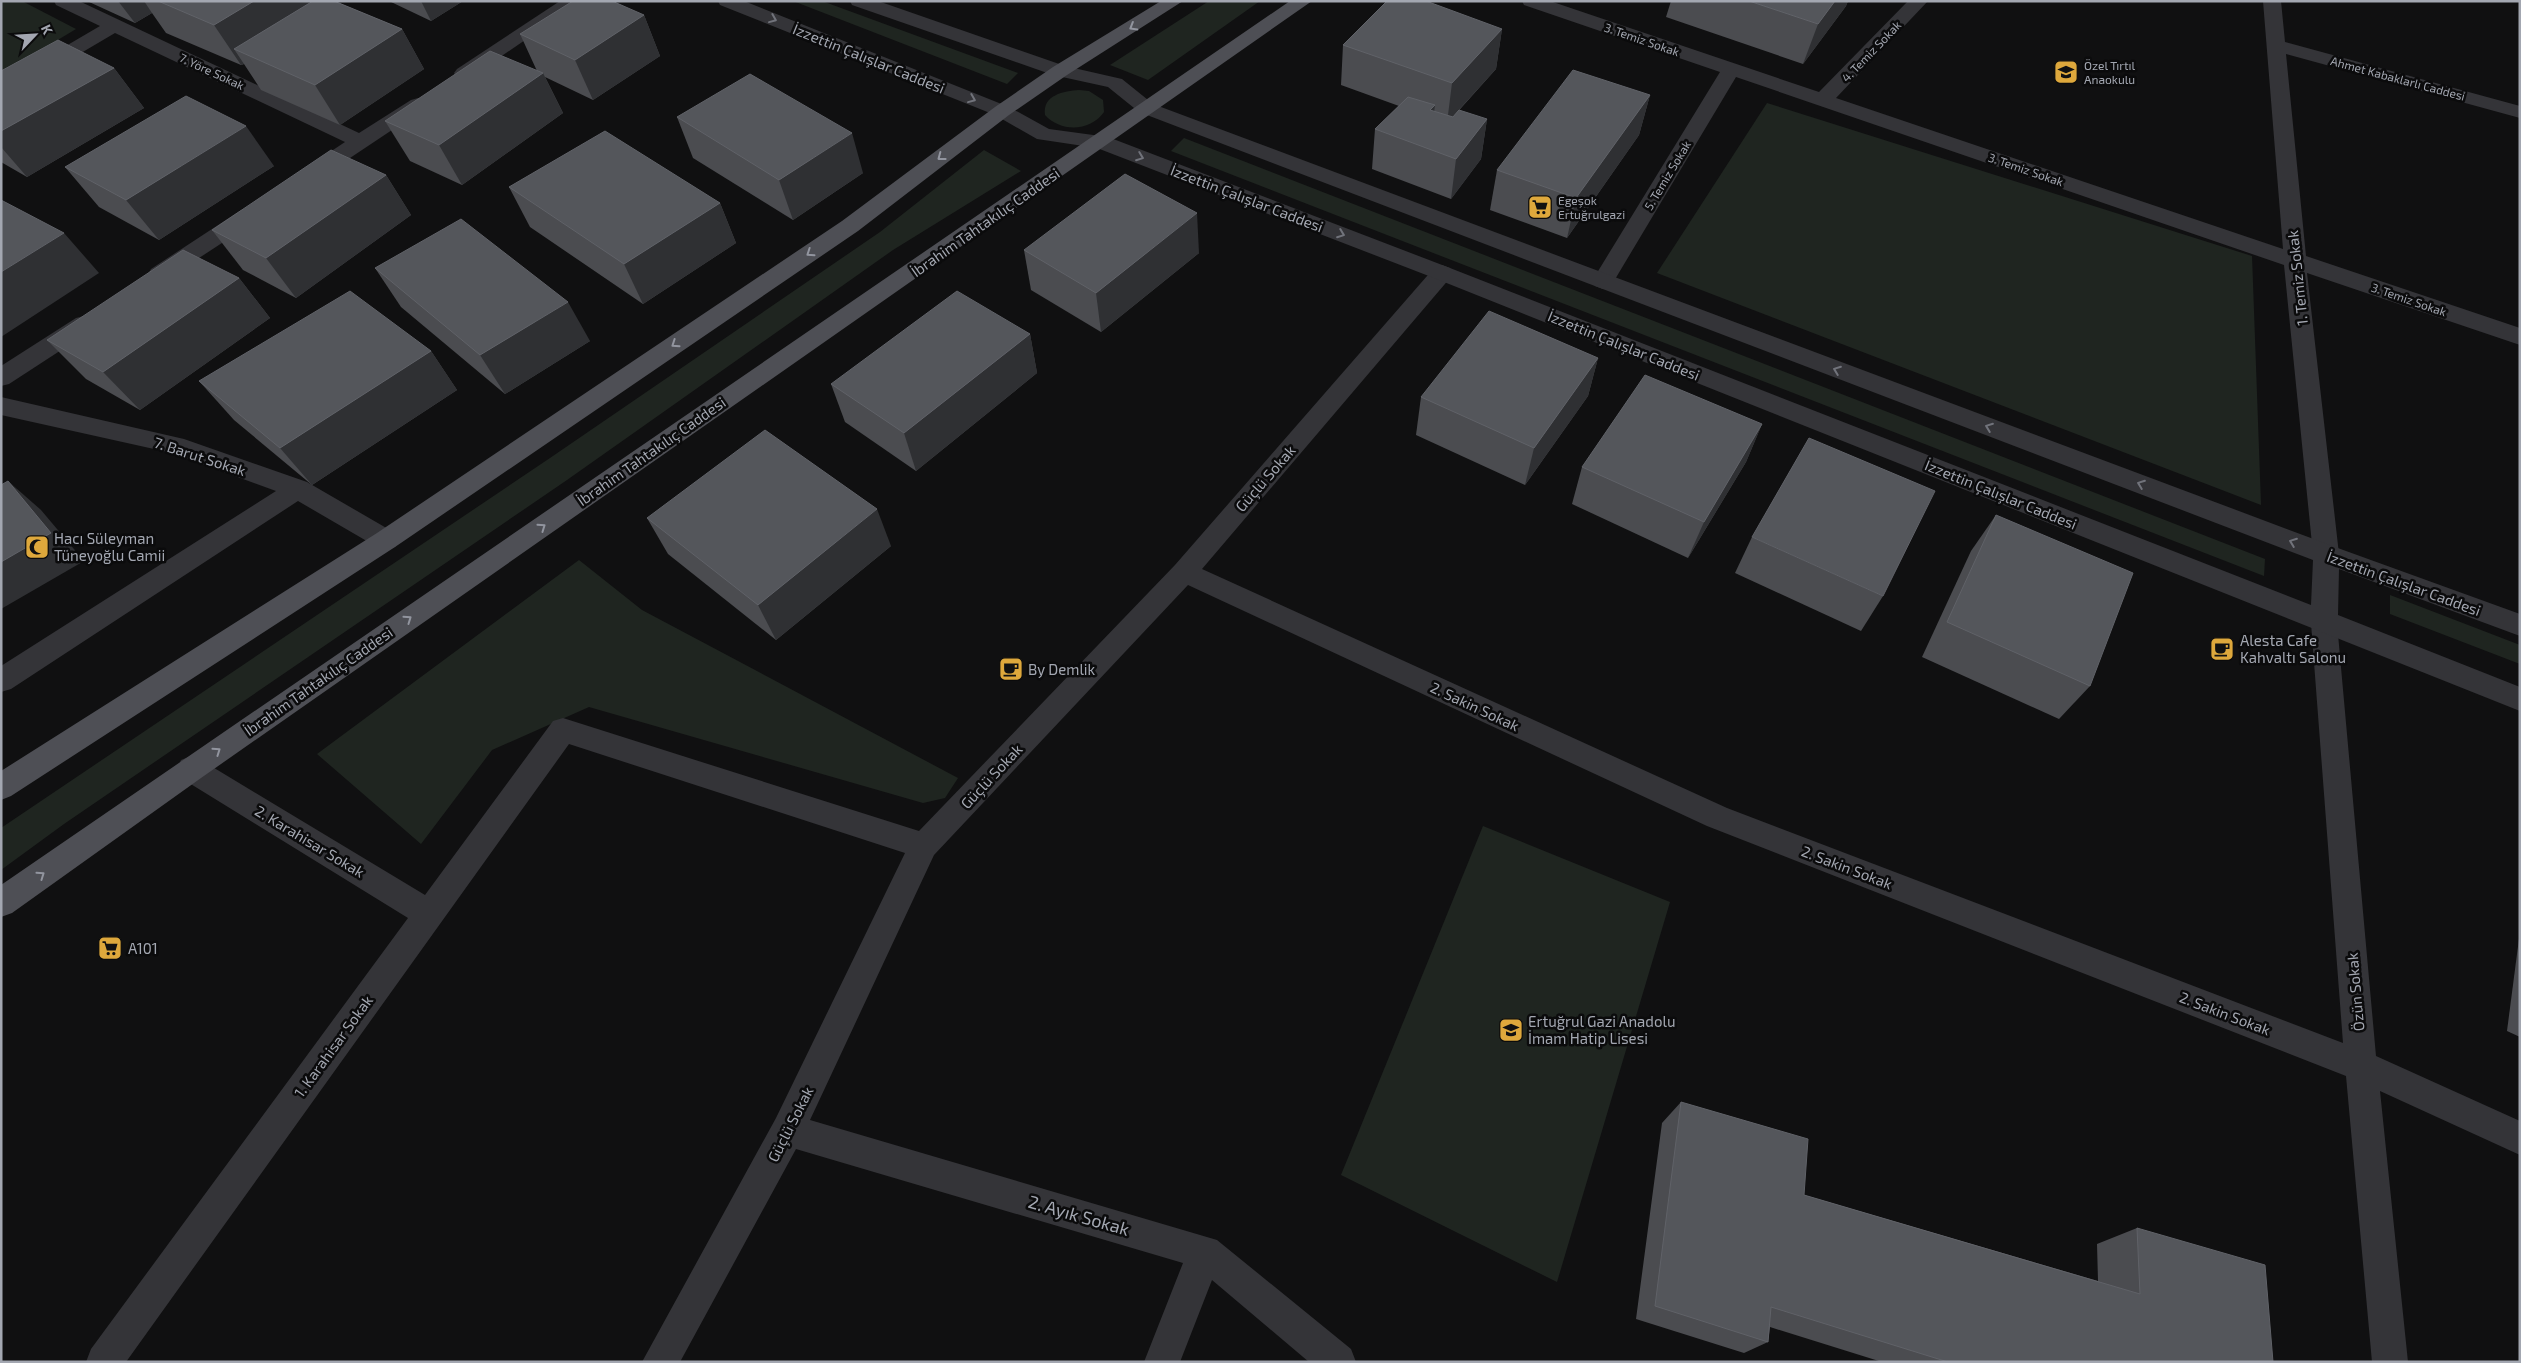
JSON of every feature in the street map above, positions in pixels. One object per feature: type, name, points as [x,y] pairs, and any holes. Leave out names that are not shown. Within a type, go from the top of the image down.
[{"type":"main road","points":[[1,787],[386,540],[850,226],[1002,111],[1060,71],[1174,1]]},
{"type":"main road","name":"İbrahim Tahtakılıç Caddesi","points":[[1,903],[191,768],[1303,1]]},
{"type":"street","name":"7. Yöre Sokak","points":[[63,1],[361,142]]},
{"type":"street","points":[[295,185],[573,1]]},
{"type":"street","name":"İzzettin Çalışlar Caddesi","points":[[727,1],[1002,111],[1044,135],[1101,142],[1442,273],[2520,699]]},
{"type":"street","name":"İzzettin Çalışlar Caddesi","points":[[859,1],[1060,71],[1115,83],[1146,108],[2326,554],[2520,625]]},
{"type":"street","name":"3. Temiz Sokak","points":[[1531,1],[2520,337]]},
{"type":"street","name":"4. Temiz Sokak","points":[[1822,100],[1919,1]]},
{"type":"street","name":"1. Temiz Sokak","points":[[2272,1],[2295,260],[2326,554],[2324,623]]},
{"type":"street","points":[[1,92],[114,26]]},
{"type":"street","name":"Ahmet Kabaklarlı Caddesi","points":[[2276,45],[2520,112]]},
{"type":"street","name":"5. Temiz Sokak","points":[[1603,281],[1731,69]]},
{"type":"street","points":[[140,287],[263,206]]},
{"type":"street","name":"Güçlü Sokak","points":[[660,1362],[788,1130],[924,846],[1184,572],[1442,273]]},
{"type":"street","points":[[1,378],[99,314]]},
{"type":"street","name":"7. Barut Sokak","points":[[1,406],[175,445],[298,489],[386,540]]},
{"type":"street","points":[[1,681],[298,489]]},
{"type":"street","name":"2. Sakin Sokak","points":[[1184,572],[1717,817],[2361,1066],[2520,1138]]},
{"type":"street","name":"Özün Sokak","points":[[2324,623],[2361,1066],[2390,1362]]},
{"type":"street","name":"1. Karahisar Sokak","points":[[104,1362],[562,730],[924,846]]},
{"type":"street","name":"2. Karahisar Sokak","points":[[191,768],[429,914]]},
{"type":"street","name":"2. Ayık Sokak","points":[[788,1130],[1204,1252],[1338,1362]]},
{"type":"street","points":[[1162,1362],[1204,1252]]},
{"type":"shaded area","points":[[1,1],[22,1],[76,29],[1,74]]},
{"type":"shaded area","points":[[793,1],[822,1],[1018,73],[1007,84]]},
{"type":"shaded area","points":[[1209,1],[1260,1],[1148,80],[1110,65]]},
{"type":"shaded area","points":[[1079,90],[1089,91],[1103,100],[1104,112],[1092,123],[1084,126],[1067,127],[1059,125],[1045,115],[1047,103],[1055,95]]},
{"type":"shaded area","points":[[1767,103],[2252,256],[2261,505],[1657,273]]},
{"type":"shaded area","points":[[1184,138],[2265,559],[2264,576],[1171,151]]},
{"type":"shaded area","points":[[984,150],[1021,171],[893,250],[567,480],[64,824],[1,870],[1,828],[550,458],[880,232]]},
{"type":"shaded area","points":[[579,560],[642,610],[958,778],[945,798],[923,803],[589,707],[492,750],[421,844],[317,754]]},
{"type":"shaded area","points":[[2390,595],[2520,645],[2520,664],[2390,614]]},
{"type":"shaded area","points":[[1483,826],[1670,902],[1557,1282],[1341,1175]]},
{"type":"building","points":[[158,1],[254,1],[214,25]]},
{"type":"building","points":[[313,1],[334,1],[402,29],[315,85],[234,49]]},
{"type":"building","points":[[573,1],[612,1],[644,15],[575,60],[520,34]]},
{"type":"building","points":[[1387,1],[1426,1],[1502,29],[1452,83],[1343,45]]},
{"type":"building","points":[[1749,1],[1835,1],[1818,24]]},
{"type":"building","points":[[58,40],[114,68],[1,131],[1,71]]},
{"type":"building","points":[[490,51],[543,73],[439,145],[385,121]]},
{"type":"building","points":[[1573,70],[1650,95],[1576,198],[1497,170]]},
{"type":"building","points":[[750,74],[852,133],[779,180],[677,117]]},
{"type":"building","points":[[186,96],[246,126],[126,200],[65,167]]},
{"type":"building","points":[[1408,97],[1435,105],[1430,110],[1453,117],[1459,110],[1487,119],[1456,159],[1375,129]]},
{"type":"building","points":[[605,131],[720,203],[624,264],[509,187]]},
{"type":"building","points":[[331,150],[386,175],[266,258],[212,230]]},
{"type":"building","points":[[1125,174],[1197,213],[1096,293],[1024,250]]},
{"type":"building","points":[[1,200],[64,233],[1,272]]},
{"type":"building","points":[[461,219],[568,302],[480,355],[375,268]]},
{"type":"building","points":[[183,250],[239,278],[103,372],[47,340]]},
{"type":"building","points":[[350,291],[431,351],[280,448],[199,381]]},
{"type":"building","points":[[957,291],[1030,334],[904,433],[831,384]]},
{"type":"building","points":[[1489,311],[1598,358],[1534,448],[1421,397]]},
{"type":"building","points":[[1645,375],[1762,424],[1704,522],[1582,467]]},
{"type":"building","points":[[765,430],[877,509],[758,605],[647,518]]},
{"type":"building","points":[[1809,438],[1935,491],[1883,596],[1752,537]]},
{"type":"building","points":[[8,481],[51,533],[1,562],[1,485]]},
{"type":"building","points":[[1996,515],[2133,573],[2090,686],[1947,622]]},
{"type":"building","points":[[1681,1102],[1808,1139],[1804,1195],[2140,1294],[2137,1228],[2265,1265],[2273,1362],[1948,1362],[1771,1307],[1768,1342],[1655,1306]]},
{"type":"place","name":"Özel Tırtıl Anaokulu","points":[[2066,72]]},
{"type":"place","name":"Egeşok Ertuğrulgazi","points":[[1540,207]]},
{"type":"place","name":"Hacı Süleyman Tüneyoğlu Camii","points":[[37,547]]},
{"type":"place","name":"Alesta Cafe Kahvaltı Salonu","points":[[2222,649]]},
{"type":"place","name":"By Demlik","points":[[1011,669]]},
{"type":"place","name":"A101","points":[[110,948]]},
{"type":"place","name":"Ertuğrul Gazi Anadolu İmam Hatip Lisesi","points":[[1511,1030]]}]
